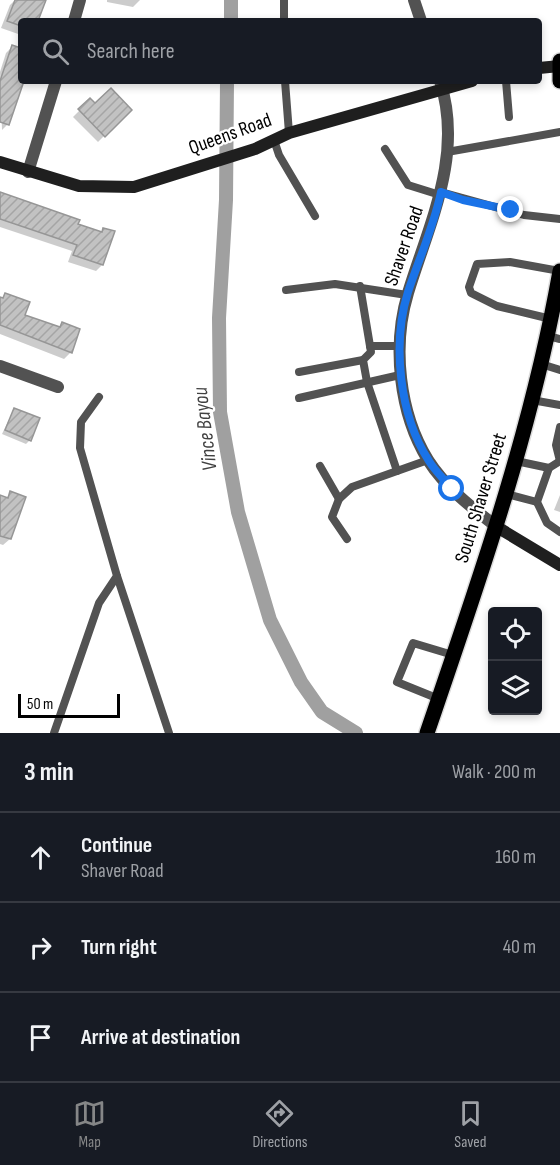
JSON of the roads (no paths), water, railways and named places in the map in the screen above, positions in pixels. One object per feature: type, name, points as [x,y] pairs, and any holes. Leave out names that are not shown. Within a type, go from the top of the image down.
[{"type":"main road","points":[[560,61],[560,81]]},
{"type":"main road","name":"South Shaver Street","points":[[427,733],[497,527],[541,364],[554,337],[551,319],[560,271]]},
{"type":"street","points":[[75,18],[80,0]]},
{"type":"street","points":[[414,0],[420,18]]},
{"type":"street","points":[[542,68],[560,66]]},
{"type":"street","points":[[28,172],[55,84]]},
{"type":"street","name":"Queens Road","points":[[0,162],[79,186],[134,187],[255,149],[289,133],[441,84]]},
{"type":"street","name":"Shaver Road","points":[[441,84],[447,116],[447,152],[441,193],[407,295],[400,346],[400,375],[404,398],[428,460],[452,489],[497,527]]},
{"type":"street","points":[[0,366],[58,387]]},
{"type":"street","points":[[497,527],[560,565]]},
{"type":"lane","points":[[284,18],[285,0]]},
{"type":"lane","points":[[285,84],[289,133]]},
{"type":"lane","points":[[506,84],[509,117]]},
{"type":"lane","points":[[447,152],[510,137],[560,132]]},
{"type":"lane","points":[[274,140],[279,155],[315,216]]},
{"type":"lane","points":[[385,149],[408,185],[524,215],[560,219]]},
{"type":"lane","points":[[551,319],[497,306],[471,292],[469,287],[477,264],[510,262],[560,271]]},
{"type":"lane","points":[[286,290],[335,284],[407,295]]},
{"type":"lane","points":[[299,372],[363,360],[371,352],[360,286]]},
{"type":"lane","points":[[370,346],[400,346]]},
{"type":"lane","points":[[363,360],[367,382],[397,471]]},
{"type":"lane","points":[[541,364],[560,370]]},
{"type":"lane","points":[[299,398],[400,375]]},
{"type":"lane","points":[[99,397],[81,422],[80,448],[117,576],[169,733]]},
{"type":"lane","points":[[532,400],[560,405]]},
{"type":"lane","points":[[560,428],[556,446],[560,461],[549,468],[537,502],[547,523],[560,532]]},
{"type":"lane","points":[[347,539],[332,517],[339,499],[352,487],[428,460]]},
{"type":"lane","points":[[516,461],[549,468]]},
{"type":"lane","points":[[320,466],[339,499]]},
{"type":"lane","points":[[507,494],[537,502]]},
{"type":"lane","points":[[54,733],[99,603],[117,576]]},
{"type":"lane","points":[[439,699],[397,682],[413,643],[453,655]]},
{"type":"waterway","name":"Vince Bayou","points":[[231,0],[231,18]]},
{"type":"waterway","name":"Vince Bayou","points":[[227,84],[226,200],[219,318],[220,412],[238,512],[270,620],[301,682],[322,712],[356,733]]}]
